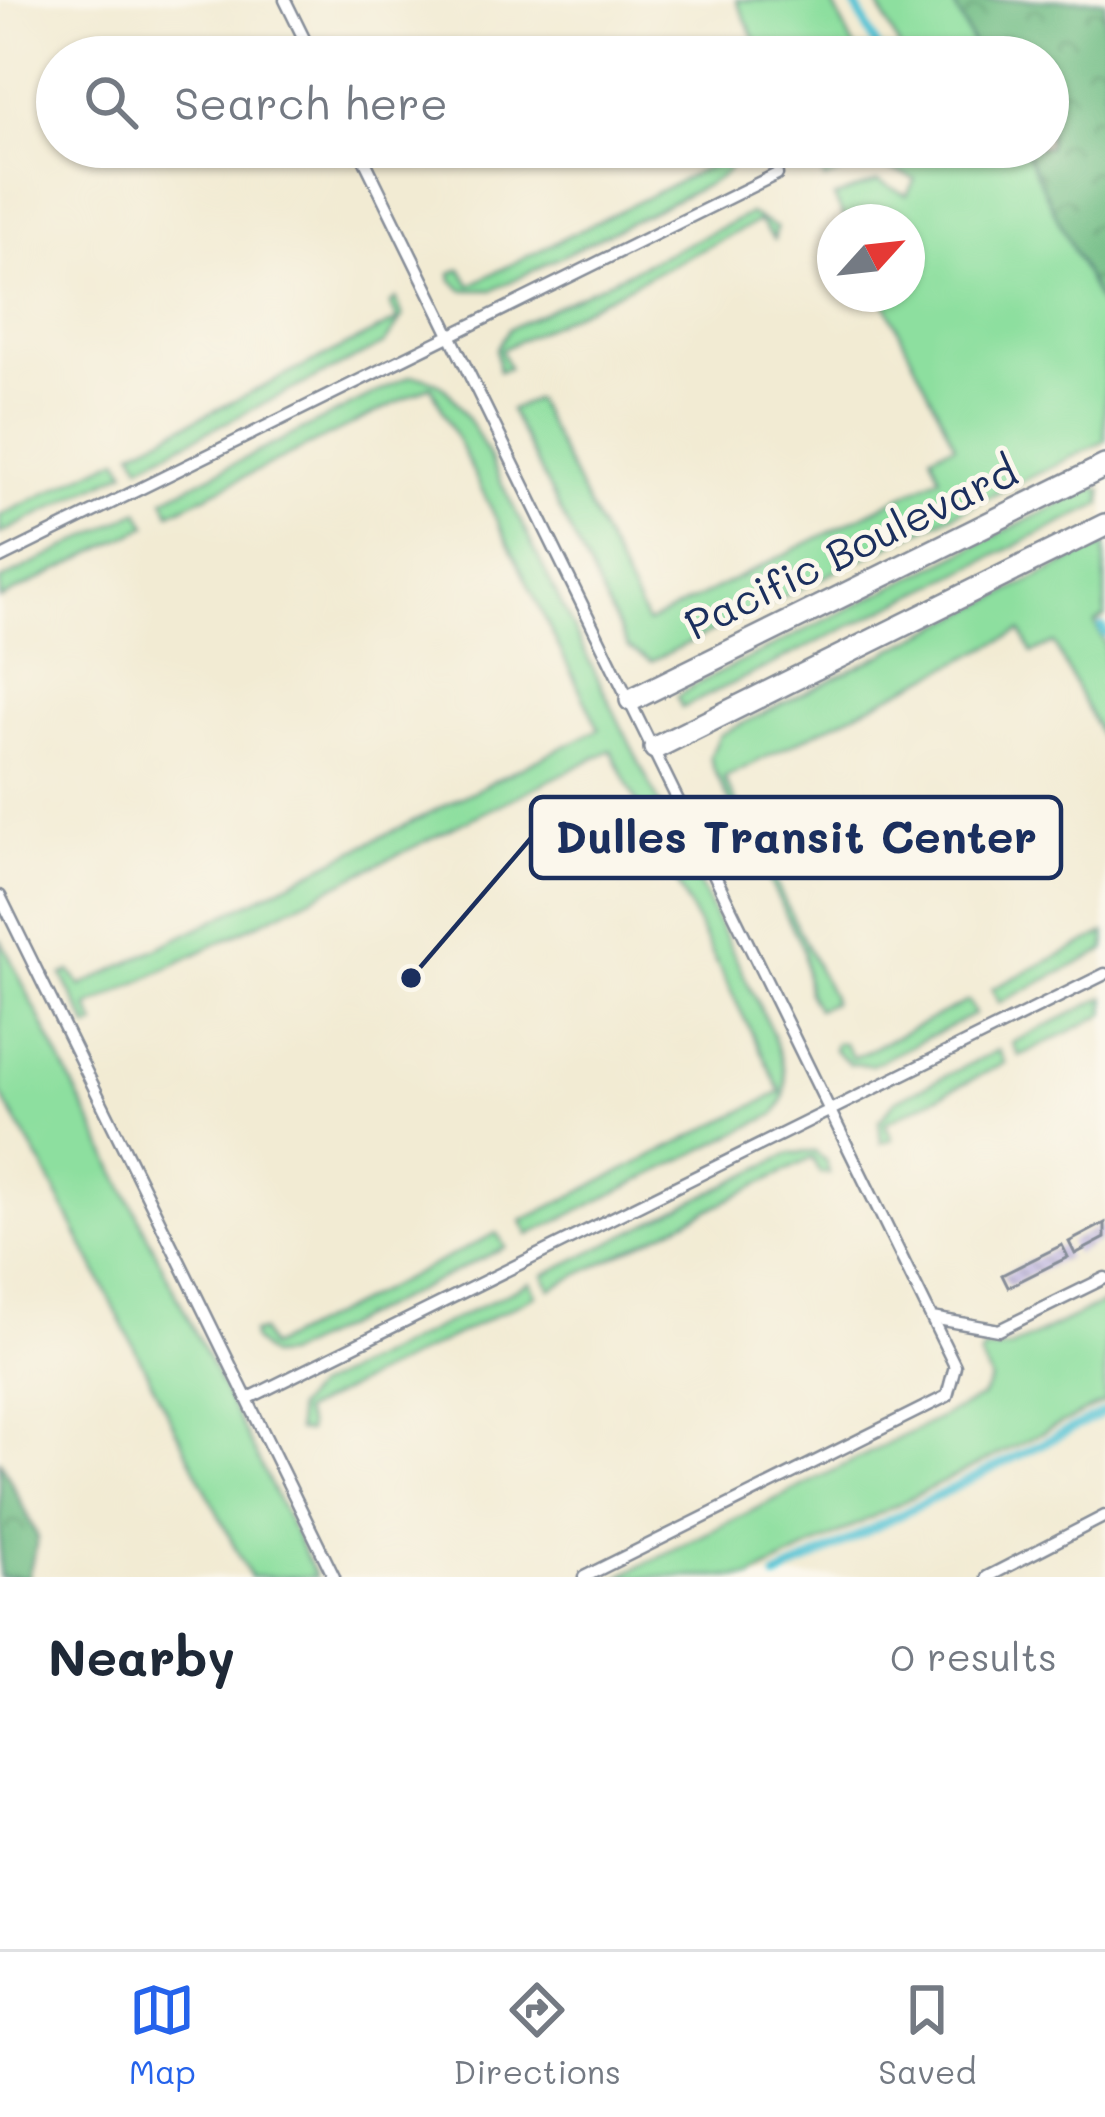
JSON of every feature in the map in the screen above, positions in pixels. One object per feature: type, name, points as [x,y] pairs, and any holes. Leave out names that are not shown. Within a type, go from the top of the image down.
[{"type":"street","name":"Pacific Boulevard","points":[[631,700],[1105,466]]},
{"type":"street","points":[[655,748],[1105,525]]},
{"type":"lane","points":[[285,0],[303,36]]},
{"type":"lane","points":[[368,168],[955,1366],[947,1396],[584,1577]]},
{"type":"lane","points":[[0,558],[777,174]]},
{"type":"lane","points":[[0,896],[334,1577]]},
{"type":"lane","points":[[247,1400],[1105,974]]},
{"type":"lane","points":[[932,1318],[999,1330],[1105,1278]]},
{"type":"lane","points":[[987,1577],[1105,1516]]},
{"type":"green space","points":[[736,0],[831,0],[849,36],[754,36]]},
{"type":"green space","points":[[876,0],[952,0],[969,36],[894,36]]},
{"type":"green space","points":[[952,0],[1105,0],[1105,315],[1033,168],[1069,168],[1069,36],[969,36]]},
{"type":"green space","points":[[706,168],[729,168],[720,178],[493,290],[463,290],[451,273],[461,269],[470,285]]},
{"type":"green space","points":[[819,168],[863,168],[825,180]]},
{"type":"green space","points":[[877,168],[1033,168],[1105,315],[1105,441],[651,661],[628,647],[510,410],[535,399],[647,623],[940,477],[931,454],[955,445],[890,312],[925,312],[925,204],[837,204],[834,197],[878,181],[907,195],[915,179]]},
{"type":"green space","points":[[750,214],[777,228],[774,239],[759,221],[501,350],[509,368],[499,371],[496,349],[509,329]]},
{"type":"green space","points":[[396,299],[403,317],[384,344],[140,465],[133,451],[398,320],[390,304]]},
{"type":"green space","points":[[410,376],[443,387],[478,435],[772,1032],[785,1074],[785,1094],[775,1114],[529,1235],[522,1221],[781,1092],[611,750],[88,1007],[96,1025],[89,1028],[62,975],[70,971],[81,986],[599,729],[431,386],[170,513],[164,499]]},
{"type":"green space","points":[[119,458],[126,471],[0,534],[0,516]]},
{"type":"green space","points":[[1092,488],[1102,490],[1101,504],[682,708],[677,697],[693,686]]},
{"type":"green space","points":[[139,511],[147,526],[0,599],[0,581]]},
{"type":"green space","points":[[1105,544],[1105,617],[1095,623],[1105,644],[1105,745],[1054,643],[1032,653],[1021,631],[724,778],[832,997],[832,1003],[817,1009],[808,992],[803,949],[714,770],[710,757],[720,735]]},
{"type":"green space","points":[[1105,933],[1105,950],[999,1003],[992,989]]},
{"type":"green space","points":[[0,938],[316,1577],[250,1577],[44,1168],[0,1093]]},
{"type":"green space","points":[[1105,997],[1105,1014],[1019,1056],[1012,1043]]},
{"type":"green space","points":[[968,1001],[975,1014],[872,1065],[850,1064],[834,1049],[836,1043],[844,1043],[853,1058]]},
{"type":"green space","points":[[998,1050],[1005,1063],[885,1123],[892,1139],[881,1143],[879,1121],[895,1101]]},
{"type":"green space","points":[[815,1152],[826,1161],[829,1173],[820,1173],[812,1158],[550,1289],[544,1275],[791,1153]]},
{"type":"green space","points":[[497,1233],[505,1247],[285,1355],[269,1356],[252,1339],[252,1333],[261,1331],[269,1347]]},
{"type":"green space","points":[[530,1282],[536,1295],[302,1412],[307,1432],[297,1431],[296,1408],[313,1389]]},
{"type":"green space","points":[[1105,1302],[1105,1402],[751,1577],[618,1577],[982,1397],[991,1380],[980,1356],[984,1350],[1010,1348]]},
{"type":"green space","points":[[0,1459],[38,1538],[28,1577],[0,1577]]},
{"type":"building","points":[[1105,1223],[1105,1238],[1075,1254],[1069,1242]]},
{"type":"building","points":[[1062,1245],[1068,1257],[1008,1287],[1002,1275]]},
{"type":"waterway","points":[[853,0],[871,36]]},
{"type":"waterway","points":[[1102,627],[1105,633]]},
{"type":"waterway","points":[[776,1577],[1105,1412]]},
{"type":"place","name":"Dulles Transit Center","points":[[411,978]]}]
